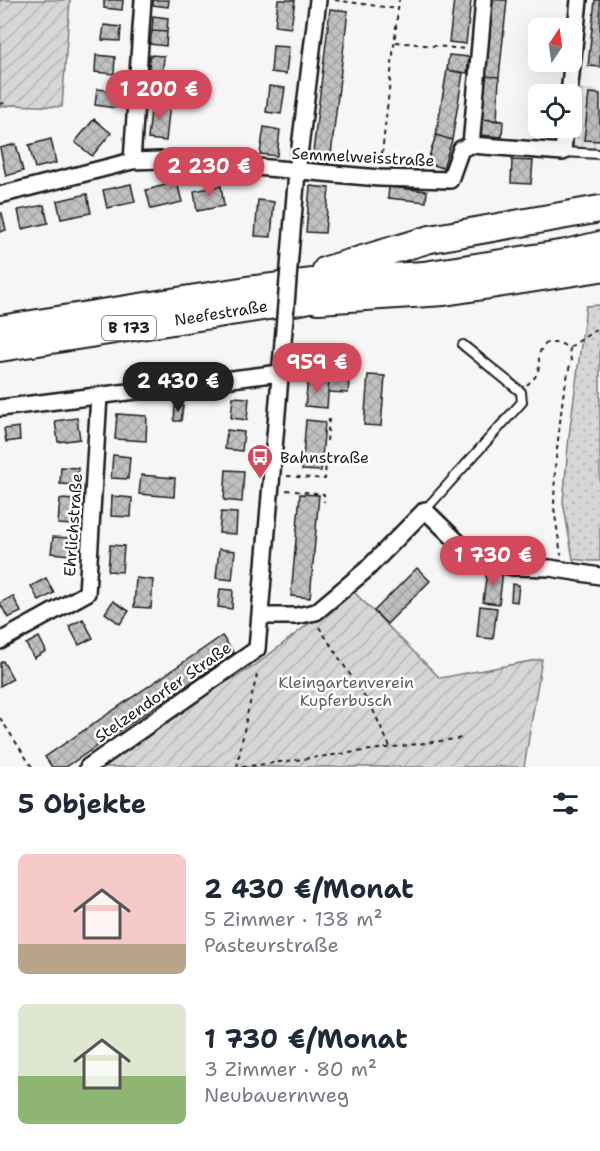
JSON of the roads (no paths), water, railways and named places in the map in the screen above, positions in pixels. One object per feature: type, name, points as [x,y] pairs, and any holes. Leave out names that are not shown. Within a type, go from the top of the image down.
[{"type":"highway","points":[[304,286],[430,239],[600,209]]},
{"type":"highway","points":[[304,286],[600,227]]},
{"type":"highway","name":"Neefestraße","points":[[0,329],[236,291],[404,277],[505,263],[600,245]]},
{"type":"highway","points":[[304,286],[444,292],[600,268]]},
{"type":"highway","name":"Neefestraße","points":[[0,348],[304,286]]},
{"type":"street","points":[[132,161],[143,0]]},
{"type":"street","name":"Stelzendorfer Straße","points":[[88,767],[257,649],[297,172],[318,0]]},
{"type":"street","points":[[484,0],[471,145],[563,152],[564,138]]},
{"type":"street","points":[[570,84],[579,0]]},
{"type":"street","name":"Semmelweisstraße","points":[[0,195],[132,161],[160,160],[379,178],[450,180],[461,149],[471,145]]},
{"type":"street","points":[[0,408],[280,373]]},
{"type":"street","name":"Ehrlichstraße","points":[[0,641],[87,593],[99,396]]},
{"type":"street","points":[[260,616],[310,615],[346,589],[425,510],[472,556],[484,561],[513,567],[563,570],[600,576]]},
{"type":"lane","points":[[563,152],[600,154]]},
{"type":"lane","points":[[425,510],[522,402],[521,392],[463,345]]},
{"type":"place","name":"Bahnstraße","points":[[260,480]]},
{"type":"park label","name":"Kleingartenverein Kupferbusch","points":[[346,691]]}]
